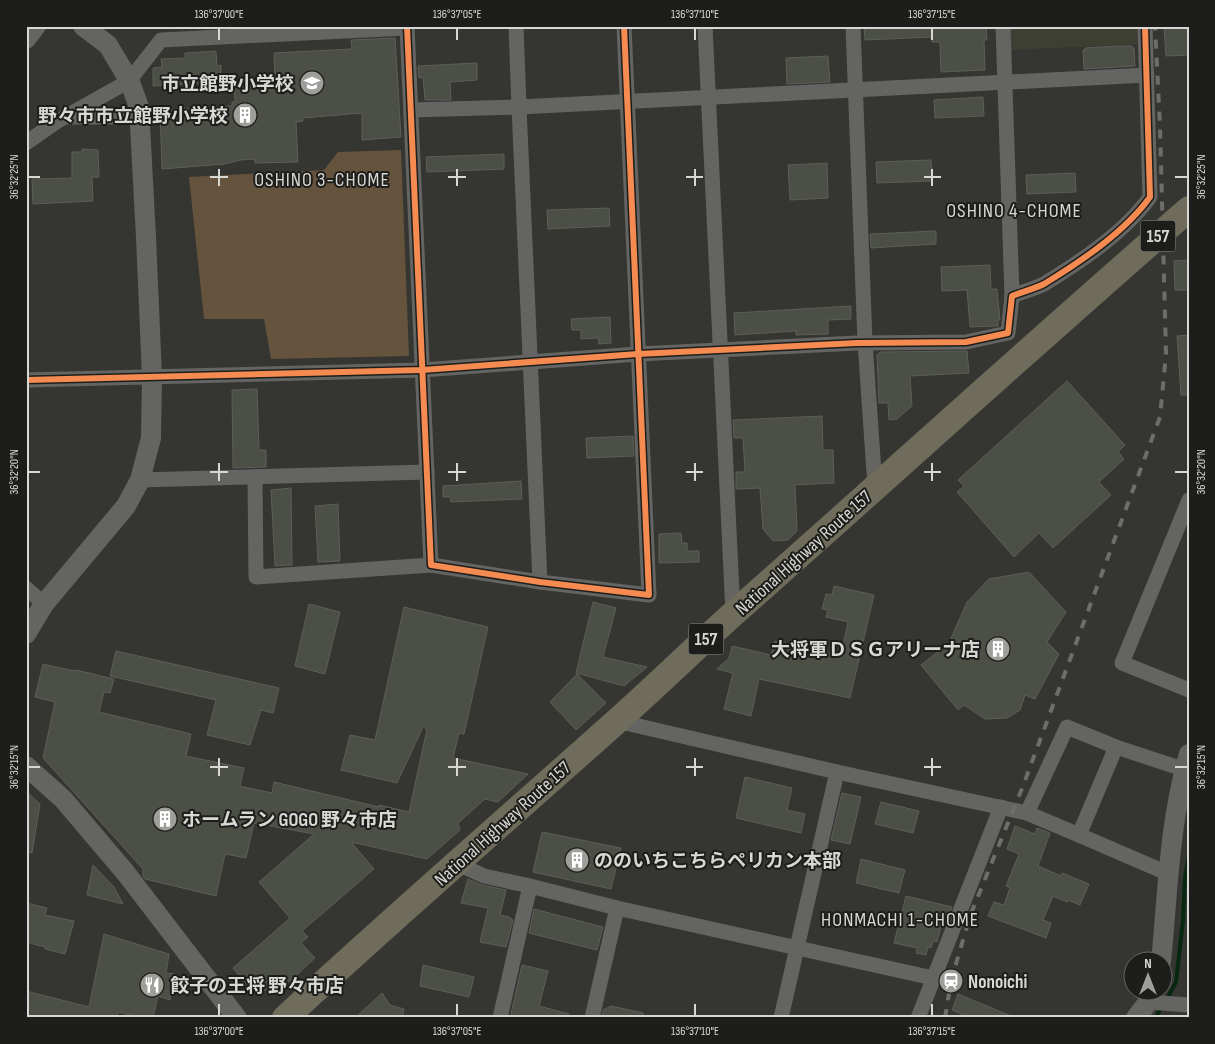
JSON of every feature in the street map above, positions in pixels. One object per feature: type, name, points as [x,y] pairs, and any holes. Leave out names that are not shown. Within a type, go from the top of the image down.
[{"type":"highway","name":"National Highway Route 157","points":[[285,1018],[617,721],[733,614],[1189,209]]},
{"type":"street","points":[[26,39],[36,26]]},
{"type":"street","points":[[26,634],[31,594],[126,506],[140,480],[151,438],[152,377],[139,107],[129,81],[108,45],[83,26]]},
{"type":"street","points":[[26,143],[66,116],[129,81],[172,26]]},
{"type":"street","points":[[516,26],[529,362],[540,582]]},
{"type":"street","points":[[255,478],[256,577],[431,565],[540,582],[649,595],[624,26]]},
{"type":"street","points":[[705,26],[733,614]]},
{"type":"street","points":[[853,26],[865,342],[875,487]]},
{"type":"street","points":[[26,380],[422,370],[638,354],[865,342],[966,342],[1008,333],[1012,296],[1003,26]]},
{"type":"street","points":[[1012,296],[1042,285],[1103,244],[1139,212],[1150,197],[1145,26]]},
{"type":"street","points":[[161,40],[407,27],[431,565]]},
{"type":"street","points":[[411,110],[627,102],[1147,75]]},
{"type":"street","points":[[66,116],[140,117]]},
{"type":"street","points":[[140,480],[427,472]]},
{"type":"street","points":[[1189,500],[1122,663],[1189,690]]},
{"type":"street","points":[[617,721],[836,772],[1027,813],[1167,873]]},
{"type":"street","points":[[1027,813],[1067,728],[1116,747],[1187,765],[1176,809],[1167,873],[1162,952]]},
{"type":"street","points":[[1079,835],[1116,747]]},
{"type":"street","points":[[26,766],[63,798],[118,865],[237,1018]]},
{"type":"street","points":[[781,1018],[836,772]]},
{"type":"street","points":[[918,1018],[1000,807]]},
{"type":"street","points":[[456,864],[484,876],[617,908],[933,978]]},
{"type":"street","points":[[500,1018],[530,886]]},
{"type":"street","points":[[592,1018],[617,908]]},
{"type":"street","points":[[1136,1018],[1155,1002]]},
{"type":"street","points":[[1170,1002],[1189,1005]]},
{"type":"shaded area","points":[[1010,26],[1140,26],[1141,44],[1011,50]]},
{"type":"shaded area","points":[[401,150],[409,356],[271,359],[264,319],[204,319],[189,177],[324,170],[338,152]]},
{"type":"building","points":[[864,26],[986,26],[987,40],[984,40],[985,70],[941,72],[940,42],[932,42],[932,37],[865,40]]},
{"type":"building","points":[[1164,26],[1189,26],[1189,55],[1166,56]]},
{"type":"building","name":"野々市市立館野小学校","points":[[395,38],[401,137],[362,140],[362,113],[303,118],[303,121],[296,122],[298,162],[255,163],[255,159],[225,164],[162,169],[160,110],[232,106],[232,102],[235,102],[234,81],[275,81],[274,53],[352,49],[351,40]]},
{"type":"building","points":[[1132,46],[1134,48],[1135,66],[1084,69],[1083,50],[1085,48]]},
{"type":"building","points":[[216,51],[217,66],[221,65],[221,82],[153,86],[153,68],[162,67],[161,59],[185,58],[185,53]]},
{"type":"building","points":[[828,56],[830,82],[787,84],[786,58]]},
{"type":"building","points":[[477,63],[477,80],[450,82],[451,100],[425,100],[423,77],[419,78],[418,66]]},
{"type":"building","points":[[983,97],[984,116],[935,118],[934,100]]},
{"type":"building","points":[[82,149],[98,150],[99,177],[92,177],[93,201],[33,204],[32,179],[72,178],[72,152],[82,152]]},
{"type":"building","points":[[504,154],[504,169],[427,172],[426,157]]},
{"type":"building","points":[[931,160],[932,181],[877,183],[876,162]]},
{"type":"building","points":[[827,163],[828,198],[790,200],[788,165]]},
{"type":"building","points":[[1075,173],[1076,192],[1027,194],[1026,175]]},
{"type":"building","points":[[609,208],[610,226],[548,229],[547,210]]},
{"type":"building","points":[[936,231],[936,244],[871,248],[870,234]]},
{"type":"building","points":[[1189,260],[1189,290],[1175,290],[1174,261]]},
{"type":"building","points":[[990,265],[991,289],[997,289],[1000,320],[998,320],[998,326],[970,327],[967,290],[942,291],[941,267]]},
{"type":"building","points":[[851,306],[851,319],[828,320],[828,334],[796,335],[796,331],[735,335],[734,313]]},
{"type":"building","points":[[610,317],[611,343],[599,344],[598,338],[581,339],[581,330],[572,330],[571,319]]},
{"type":"building","points":[[1189,335],[1189,395],[1181,395],[1177,336]]},
{"type":"building","points":[[967,351],[969,373],[910,376],[912,406],[897,419],[889,420],[888,403],[879,403],[877,355],[880,352]]},
{"type":"building","points":[[1067,381],[1125,445],[1118,452],[1124,459],[1099,482],[1111,495],[1053,548],[1039,533],[1014,557],[957,492],[964,486],[958,480]]},
{"type":"building","points":[[257,389],[259,450],[266,450],[266,467],[233,468],[232,390]]},
{"type":"building","points":[[822,416],[823,450],[833,450],[834,483],[795,485],[797,531],[788,540],[773,541],[763,529],[760,488],[736,489],[736,472],[745,472],[743,438],[734,438],[733,420]]},
{"type":"building","points":[[633,436],[634,456],[587,458],[586,438]]},
{"type":"building","points":[[521,481],[522,499],[451,502],[450,497],[443,497],[443,486]]},
{"type":"building","points":[[291,488],[292,565],[275,566],[271,490]]},
{"type":"building","points":[[338,504],[340,561],[318,562],[315,506]]},
{"type":"building","points":[[681,533],[682,543],[687,543],[687,551],[699,551],[699,562],[659,563],[659,534]]},
{"type":"building","name":"大将軍ＤＳＧアリーナ店","points":[[1029,572],[1066,612],[1047,642],[1059,654],[1035,699],[1025,695],[1020,710],[1007,718],[985,719],[964,705],[958,710],[921,665],[949,643],[967,602],[989,579]]},
{"type":"building","points":[[834,586],[874,595],[850,698],[759,679],[751,716],[724,709],[733,673],[717,669],[729,658],[732,646],[771,655],[775,641],[841,655],[848,622],[826,617],[828,610],[822,609],[826,594],[832,595]]},
{"type":"building","points":[[593,602],[616,608],[603,657],[647,667],[624,686],[576,673]]},
{"type":"building","points":[[309,604],[340,612],[325,674],[295,666]]},
{"type":"building","points":[[404,607],[488,627],[464,734],[459,733],[453,758],[528,774],[498,802],[485,799],[458,823],[460,830],[427,859],[351,842],[374,869],[302,931],[308,937],[301,943],[315,958],[279,991],[250,989],[233,968],[290,918],[259,882],[314,834],[254,823],[246,858],[225,854],[216,896],[145,879],[143,869],[43,758],[55,702],[35,697],[43,664],[114,679],[110,693],[104,692],[99,712],[191,734],[186,756],[244,768],[240,786],[272,793],[274,782],[379,807],[379,805],[409,812],[427,729],[423,727],[397,783],[341,770],[350,735],[375,740]]},
{"type":"building","points":[[116,651],[279,688],[273,713],[261,710],[250,745],[207,735],[216,700],[110,676]]},
{"type":"building","points":[[577,674],[606,703],[576,730],[550,702]]},
{"type":"building","points":[[745,777],[792,788],[787,810],[805,814],[801,833],[736,818]]},
{"type":"building","points":[[26,791],[40,804],[32,853],[26,852]]},
{"type":"building","points":[[842,793],[861,797],[850,844],[831,840]]},
{"type":"building","points":[[881,802],[919,811],[913,833],[875,824]]},
{"type":"building","points":[[1015,826],[1035,834],[1037,828],[1050,833],[1038,866],[1061,876],[1062,873],[1089,884],[1080,905],[1053,896],[1043,920],[1051,923],[1046,938],[988,916],[994,902],[1004,905],[1010,888],[1006,886],[1019,854],[1007,849]]},
{"type":"building","name":"ののいちこちらペリカン本部","points":[[542,832],[621,848],[611,889],[533,872]]},
{"type":"building","points":[[861,859],[905,870],[899,893],[856,883]]},
{"type":"building","points":[[93,865],[114,887],[123,904],[87,895]]},
{"type":"building","points":[[468,879],[482,885],[506,890],[500,915],[513,920],[506,947],[480,942],[488,908],[461,903]]},
{"type":"building","points":[[906,896],[952,907],[947,919],[943,918],[937,942],[933,941],[931,948],[928,947],[926,955],[916,953],[917,948],[894,943]]},
{"type":"building","points":[[26,903],[47,908],[45,915],[74,921],[65,954],[26,942]]},
{"type":"building","points":[[534,909],[603,927],[597,950],[529,933]]},
{"type":"building","points":[[104,934],[169,954],[166,973],[175,974],[170,1000],[158,996],[153,1018],[143,1018],[118,1012],[117,1018],[26,1018],[26,991],[89,1007]]},
{"type":"building","points":[[423,965],[474,977],[469,997],[420,986]]},
{"type":"building","points":[[522,965],[548,971],[539,1006],[569,1014],[569,1018],[510,1018]]},
{"type":"building","points":[[382,993],[390,1005],[404,1009],[402,1018],[355,1018]]},
{"type":"building","points":[[958,994],[1016,1018],[971,1018],[952,1010]]},
{"type":"building","points":[[611,1006],[643,1013],[643,1018],[602,1018],[603,1010]]},
{"type":"waterway","points":[[1172,990],[1176,982],[1183,920],[1185,877],[1189,856]]},
{"type":"waterway","points":[[1155,1018],[1162,1007]]},
{"type":"railway","points":[[945,1018],[951,981],[970,916],[1023,786],[1160,417],[1166,354],[1160,126],[1155,26]]},
{"type":"cycle path","points":[[407,26],[431,565],[540,582],[649,595],[624,26]]},
{"type":"cycle path","points":[[26,380],[422,370],[638,354],[857,343],[966,342],[1008,333],[1012,296],[1044,284],[1087,256],[1128,222],[1150,197],[1145,26]]},
{"type":"place","name":"市立館野小学校","points":[[312,83]]},
{"type":"place","name":"野々市市立館野小学校","points":[[245,115]]},
{"type":"place","name":"大将軍ＤＳＧアリーナ店","points":[[998,649]]},
{"type":"place","name":"ホームラン GOGO 野々市店","points":[[165,819]]},
{"type":"place","name":"ののいちこちらペリカン本部","points":[[577,860]]},
{"type":"place","name":"Nonoichi","points":[[951,981]]},
{"type":"place","name":"餃子の王将 野々市店","points":[[152,985]]},
{"type":"district","name":"OSHINO 3-CHOME","points":[[322,179]]},
{"type":"district","name":"OSHINO 4-CHOME","points":[[1014,210]]},
{"type":"district","name":"HONMACHI 1-CHOME","points":[[900,919]]}]
